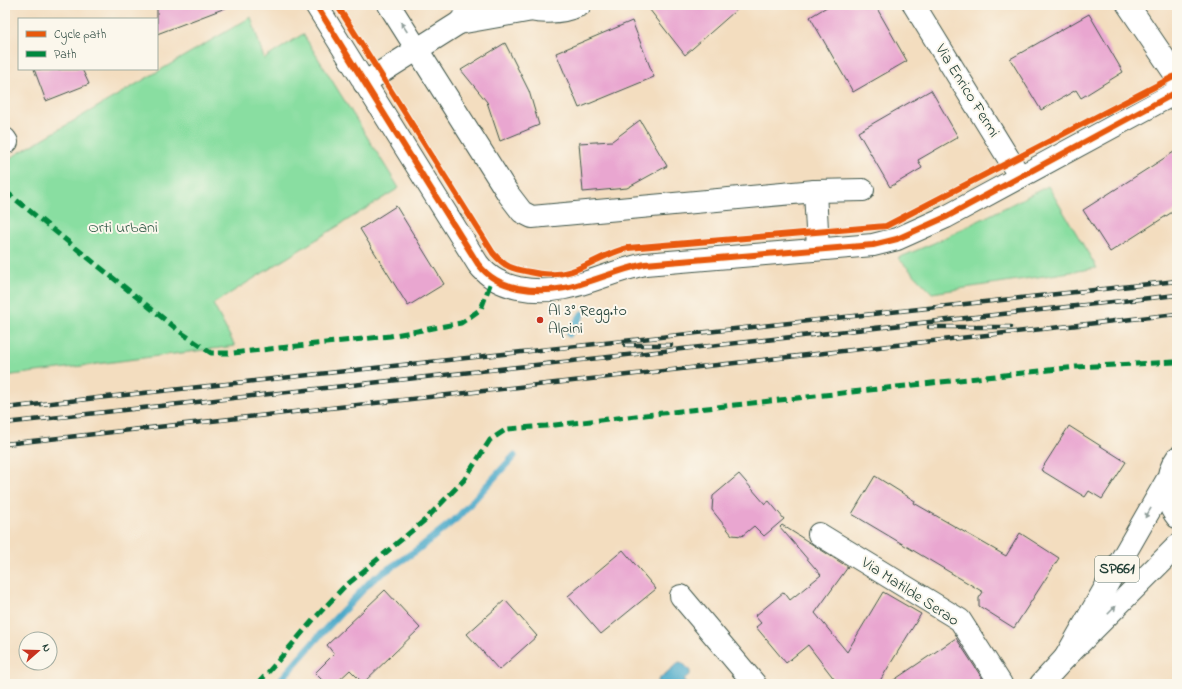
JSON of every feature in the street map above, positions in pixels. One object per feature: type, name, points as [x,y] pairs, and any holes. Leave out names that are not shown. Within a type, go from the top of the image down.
[{"type":"street","points":[[316,5],[478,264],[492,279],[508,286],[536,291],[562,290],[589,282],[620,269],[645,264],[873,245],[897,239],[979,200],[1177,92]]},
{"type":"street","points":[[389,5],[509,195],[522,212],[532,217],[815,190],[863,190]]},
{"type":"street","points":[[364,83],[459,23],[474,5]]},
{"type":"street","points":[[459,23],[522,8],[552,12],[580,5]]},
{"type":"street","name":"Via Enrico Fermi","points":[[914,5],[1020,177]]},
{"type":"street","points":[[1128,5],[1177,77]]},
{"type":"street","points":[[815,190],[818,249]]},
{"type":"street","name":"SP661","points":[[1065,658],[1167,480],[1173,463],[1177,458]]},
{"type":"street","name":"SP661","points":[[1167,480],[1167,496],[1173,512],[1177,517]]},
{"type":"street","name":"Via Matilde Serao","points":[[819,534],[960,620],[1001,684]]},
{"type":"street","name":"SP661","points":[[1041,684],[1177,546]]},
{"type":"street","points":[[681,596],[755,684]]},
{"type":"green space","name":"Orti urbani","points":[[251,17],[264,59],[303,34],[399,188],[213,304],[235,346],[5,376],[5,161]]},
{"type":"green space","points":[[1048,186],[1097,268],[932,293],[898,258],[934,243]]},
{"type":"water","points":[[679,662],[683,663],[690,671],[690,675],[684,680],[686,684],[658,684],[658,680]]},
{"type":"building","points":[[157,5],[228,5],[228,7],[158,34]]},
{"type":"building","points":[[646,5],[742,5],[685,55]]},
{"type":"building","points":[[830,5],[875,5],[907,61],[853,92],[810,17]]},
{"type":"building","points":[[1089,14],[1123,72],[1081,98],[1076,90],[1041,110],[1010,59]]},
{"type":"building","points":[[632,21],[654,77],[579,108],[556,53]]},
{"type":"building","points":[[505,43],[529,91],[539,125],[500,141],[487,102],[461,70]]},
{"type":"building","points":[[34,70],[82,70],[89,84],[46,101]]},
{"type":"building","points":[[931,90],[958,137],[918,160],[922,168],[890,187],[858,132]]},
{"type":"building","points":[[640,120],[667,166],[627,188],[583,192],[579,143],[612,141]]},
{"type":"building","points":[[1177,150],[1177,209],[1110,252],[1083,210]]},
{"type":"building","points":[[396,206],[444,284],[408,306],[360,229]]},
{"type":"building","points":[[1069,426],[1126,462],[1102,499],[1089,491],[1085,497],[1041,470]]},
{"type":"building","points":[[739,474],[765,504],[769,501],[784,519],[764,536],[754,526],[742,536],[732,535],[712,510],[713,496]]},
{"type":"building","points":[[875,476],[915,501],[914,503],[1006,556],[1020,533],[1059,558],[1014,628],[979,606],[979,598],[983,592],[852,514]]},
{"type":"building","points":[[782,525],[848,567],[815,613],[847,652],[883,592],[921,614],[878,684],[838,684],[808,645],[786,663],[756,627],[761,623],[755,616],[784,592],[790,600],[821,575],[780,527]]},
{"type":"building","points":[[623,550],[656,589],[601,634],[568,596]]},
{"type":"building","points":[[385,590],[420,628],[363,683],[350,670],[335,684],[326,684],[315,673],[334,654],[327,645]]},
{"type":"building","points":[[505,600],[537,636],[499,670],[467,634]]},
{"type":"building","points":[[956,638],[986,684],[888,684]]},
{"type":"waterway","points":[[569,334],[582,314]]},
{"type":"waterway","points":[[277,684],[320,635],[372,580],[417,550],[457,518],[514,456]]},
{"type":"railway","points":[[5,408],[1177,281]]},
{"type":"railway","points":[[5,423],[1177,295]]},
{"type":"railway","points":[[5,444],[1177,314]]},
{"type":"railway","points":[[929,327],[1011,327]]},
{"type":"railway","points":[[625,345],[671,345]]},
{"type":"marked path","points":[[5,191],[179,331],[211,353],[233,353],[390,336],[461,323],[481,309],[492,279]]},
{"type":"marked path","points":[[258,684],[343,588],[425,520],[464,480],[490,440],[507,429],[546,426],[1076,367],[1177,362]]},
{"type":"cycle path","points":[[316,5],[478,264],[491,277],[506,285],[536,290],[552,290],[583,284],[628,268],[645,264],[873,245],[897,239],[946,217],[1177,92]]},
{"type":"cycle path","points":[[337,5],[493,253],[509,267],[543,274],[566,273],[619,250],[628,248],[886,226],[1177,75]]},
{"type":"place","name":"Al 3° Regg.to Alpini","points":[[540,320]]}]
